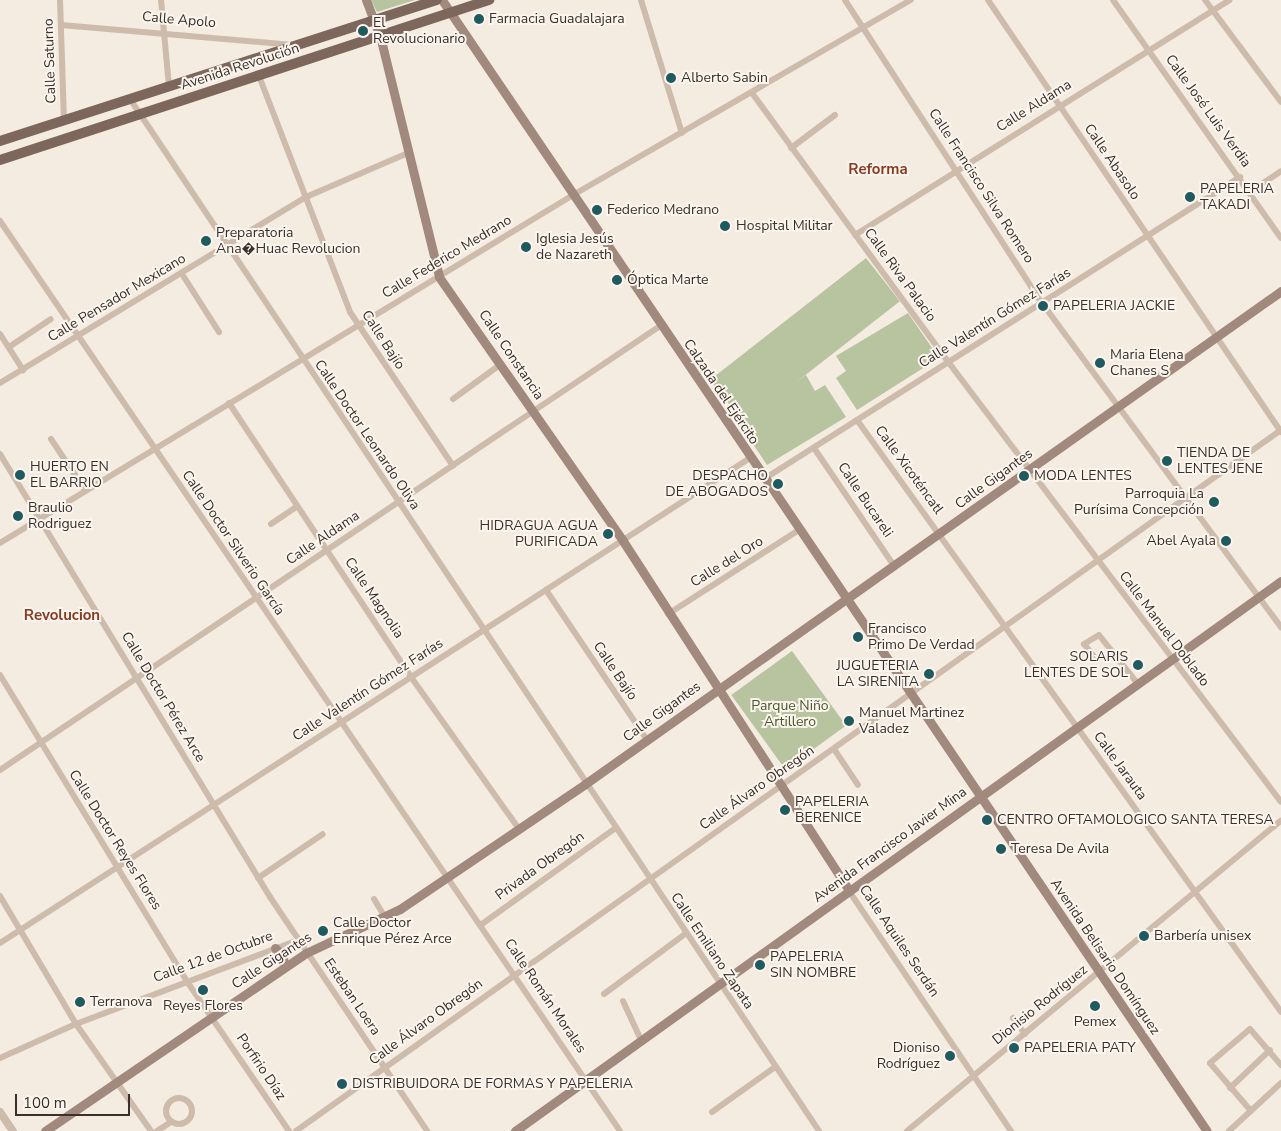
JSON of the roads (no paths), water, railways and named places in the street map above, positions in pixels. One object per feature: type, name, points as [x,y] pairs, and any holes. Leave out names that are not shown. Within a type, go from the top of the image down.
[{"type":"main road","name":"Calle Constancia","points":[[366,0],[380,36],[439,277],[623,541],[716,690]]},
{"type":"main road","name":"Avenida Revolución","points":[[0,142],[437,0]]},
{"type":"main road","name":"Calzada del Ejército","points":[[442,0],[980,798]]},
{"type":"main road","name":"Avenida Revolución","points":[[0,160],[489,0]]},
{"type":"main road","name":"Calle Gigantes","points":[[45,1131],[284,967],[306,953],[385,917],[519,829],[716,690],[847,601],[1281,290]]},
{"type":"main road","name":"Avenida Francisco Javier Mina","points":[[515,1131],[1281,581]]},
{"type":"main road","name":"Calle Aquiles Serdán","points":[[716,690],[849,891]]},
{"type":"main road","name":"Avenida Belisario Domínguez","points":[[980,798],[1207,1131]]},
{"type":"main road","points":[[275,948],[283,956],[284,967]]},
{"type":"street","name":"Calle Saturno","points":[[60,0],[64,120]]},
{"type":"street","points":[[161,0],[169,86]]},
{"type":"street","points":[[642,0],[682,133]]},
{"type":"street","name":"Calle Francisco Silva Romero","points":[[846,0],[1042,303],[1281,627]]},
{"type":"street","name":"Calle Federico Medrano","points":[[0,543],[574,195],[912,0]]},
{"type":"street","name":"Calle Abasolo","points":[[988,0],[1281,431]]},
{"type":"street","name":"Calle José Luis Verdia","points":[[1112,0],[1240,177],[1281,238]]},
{"type":"street","points":[[1204,0],[1281,102]]},
{"type":"street","name":"Calle Aldama","points":[[855,235],[1058,105],[1229,0]]},
{"type":"street","name":"Calle Apolo","points":[[61,25],[164,30],[294,45]]},
{"type":"street","name":"Calle Bajío","points":[[259,76],[358,326],[453,466]]},
{"type":"street","name":"Calle Riva Palacio","points":[[752,93],[1029,470]]},
{"type":"street","name":"Calle Doctor Leonardo Oliva","points":[[130,99],[226,247],[585,784]]},
{"type":"street","points":[[791,148],[835,115]]},
{"type":"street","name":"Calle Pensador Mexicano","points":[[0,383],[306,197],[408,153]]},
{"type":"street","points":[[1250,192],[1281,171]]},
{"type":"street","name":"Calle Valentín Gómez Farías","points":[[764,479],[1240,177]]},
{"type":"street","name":"Calle Doctor Silverio García","points":[[0,221],[340,723],[448,876]]},
{"type":"street","points":[[182,274],[219,332]]},
{"type":"street","points":[[9,347],[51,319]]},
{"type":"street","name":"Calle Aldama","points":[[0,770],[534,413],[660,326]]},
{"type":"street","points":[[0,334],[23,370]]},
{"type":"street","points":[[453,399],[501,364]]},
{"type":"street","name":"Calle Magnolia","points":[[229,403],[411,677],[519,829]]},
{"type":"street","name":"Calle Xicoténcatl","points":[[857,420],[940,534]]},
{"type":"street","name":"Calle Álvaro Obregón","points":[[296,1131],[1281,431]]},
{"type":"street","points":[[51,439],[85,490]]},
{"type":"street","name":"Calle Bucareli","points":[[814,448],[895,567]]},
{"type":"street","name":"Calle Doctor Pérez Arce","points":[[0,454],[258,878],[306,953]]},
{"type":"street","name":"Calle Valentín Gómez Farías","points":[[0,943],[750,458]]},
{"type":"street","name":"Calle Manuel Doblado","points":[[1029,470],[1171,660],[1281,802]]},
{"type":"street","points":[[271,524],[298,506]]},
{"type":"street","name":"Calle del Oro","points":[[668,614],[799,530]]},
{"type":"street","name":"Calle Jarauta","points":[[940,534],[1281,1012]]},
{"type":"street","name":"Calle Bajío","points":[[546,590],[646,740]]},
{"type":"street","points":[[1096,659],[1084,644],[1098,635],[1138,684]]},
{"type":"street","name":"Calle Doctor Reyes Flores","points":[[0,675],[186,980],[211,1017]]},
{"type":"street","points":[[834,749],[858,785]]},
{"type":"street","name":"Calle Emiliano Zapata","points":[[585,784],[819,1131]]},
{"type":"street","name":"Dionisio Rodríguez","points":[[907,1131],[1281,822]]},
{"type":"street","name":"Privada Obregón","points":[[482,924],[614,829]]},
{"type":"street","points":[[258,878],[323,834]]},
{"type":"street","name":"Calle Román Morales","points":[[448,876],[516,973],[620,1131]]},
{"type":"street","name":"Calle Aquiles Serdán","points":[[849,891],[1011,1131]]},
{"type":"street","points":[[0,896],[76,1024],[151,1131]]},
{"type":"street","points":[[374,899],[385,917]]},
{"type":"street","points":[[604,994],[685,934]]},
{"type":"street","name":"Calle 12 de Octubre","points":[[0,1058],[76,1024],[186,980],[298,940]]},
{"type":"street","name":"Esteban Loera","points":[[306,953],[427,1131]]},
{"type":"street","points":[[623,1001],[641,1040]]},
{"type":"street","name":"Porfirio Díaz","points":[[211,1017],[289,1131]]},
{"type":"street","points":[[1012,1018],[1025,1034]]},
{"type":"street","points":[[1251,1111],[1210,1063],[1250,1029],[1281,1065]]},
{"type":"street","points":[[1230,1088],[1270,1050]]},
{"type":"street","points":[[712,1112],[775,1067]]},
{"type":"street","points":[[1229,1131],[1281,1084]]},
{"type":"street","points":[[183,1096],[194,1112],[178,1125],[170,1122],[163,1110],[183,1096]]},
{"type":"street","points":[[0,1112],[13,1131]]},
{"type":"street","points":[[157,1131],[170,1122]]},
{"type":"place","name":"Farmacia Guadalajara","points":[[479,19]]},
{"type":"place","name":"El Revolucionario","points":[[363,31]]},
{"type":"place","name":"Alberto Sabin","points":[[671,78]]},
{"type":"place","name":"PAPELERIA TAKADI","points":[[1190,197]]},
{"type":"place","name":"Federico Medrano","points":[[597,210]]},
{"type":"place","name":"Hospital Militar","points":[[725,226]]},
{"type":"place","name":"Preparatoria Ana�Huac Revolucion","points":[[206,241]]},
{"type":"place","name":"Iglesia Jesús de Nazareth","points":[[526,247]]},
{"type":"place","name":"Óptica Marte","points":[[617,280]]},
{"type":"place","name":"PAPELERIA JACKIE","points":[[1043,306]]},
{"type":"place","name":"Maria Elena Chanes S","points":[[1100,363]]},
{"type":"place","name":"TIENDA DE LENTES JENE","points":[[1167,461]]},
{"type":"place","name":"HUERTO EN EL BARRIO","points":[[20,475]]},
{"type":"place","name":"MODA LENTES","points":[[1024,476]]},
{"type":"place","name":"DESPACHO DE ABOGADOS","points":[[778,484]]},
{"type":"place","name":"Parroquia La Purísima Concepción","points":[[1214,502]]},
{"type":"place","name":"Braulio Rodriguez","points":[[18,516]]},
{"type":"place","name":"HIDRAGUA AGUA PURIFICADA","points":[[608,534]]},
{"type":"place","name":"Abel Ayala","points":[[1226,541]]},
{"type":"place","name":"Francisco Primo De Verdad","points":[[858,637]]},
{"type":"place","name":"SOLARIS LENTES DE SOL","points":[[1138,665]]},
{"type":"place","name":"JUGUETERIA LA SIRENITA","points":[[929,674]]},
{"type":"place","name":"Manuel Martinez Valadez","points":[[849,721]]},
{"type":"place","name":"PAPELERIA BERENICE","points":[[785,810]]},
{"type":"place","name":"CENTRO OFTAMOLOGICO SANTA TERESA","points":[[987,820]]},
{"type":"place","name":"Teresa De Avila","points":[[1001,849]]},
{"type":"place","name":"Calle Doctor Enrique Pérez Arce","points":[[323,931]]},
{"type":"place","name":"Barbería unisex","points":[[1144,936]]},
{"type":"place","name":"PAPELERIA SIN NOMBRE","points":[[760,965]]},
{"type":"place","name":"Reyes Flores","points":[[203,990]]},
{"type":"place","name":"Terranova","points":[[80,1002]]},
{"type":"place","name":"Pemex","points":[[1095,1006]]},
{"type":"place","name":"PAPELERIA PATY","points":[[1014,1048]]},
{"type":"place","name":"Dioniso Rodríguez","points":[[950,1056]]},
{"type":"place","name":"DISTRIBUIDORA DE FORMAS Y PAPELERIA","points":[[342,1084]]},
{"type":"district","name":"Reforma","points":[[878,170]]},
{"type":"district","name":"Revolucion","points":[[62,616]]},
{"type":"park label","name":"Parque Niño Artillero","points":[[790,714]]}]
